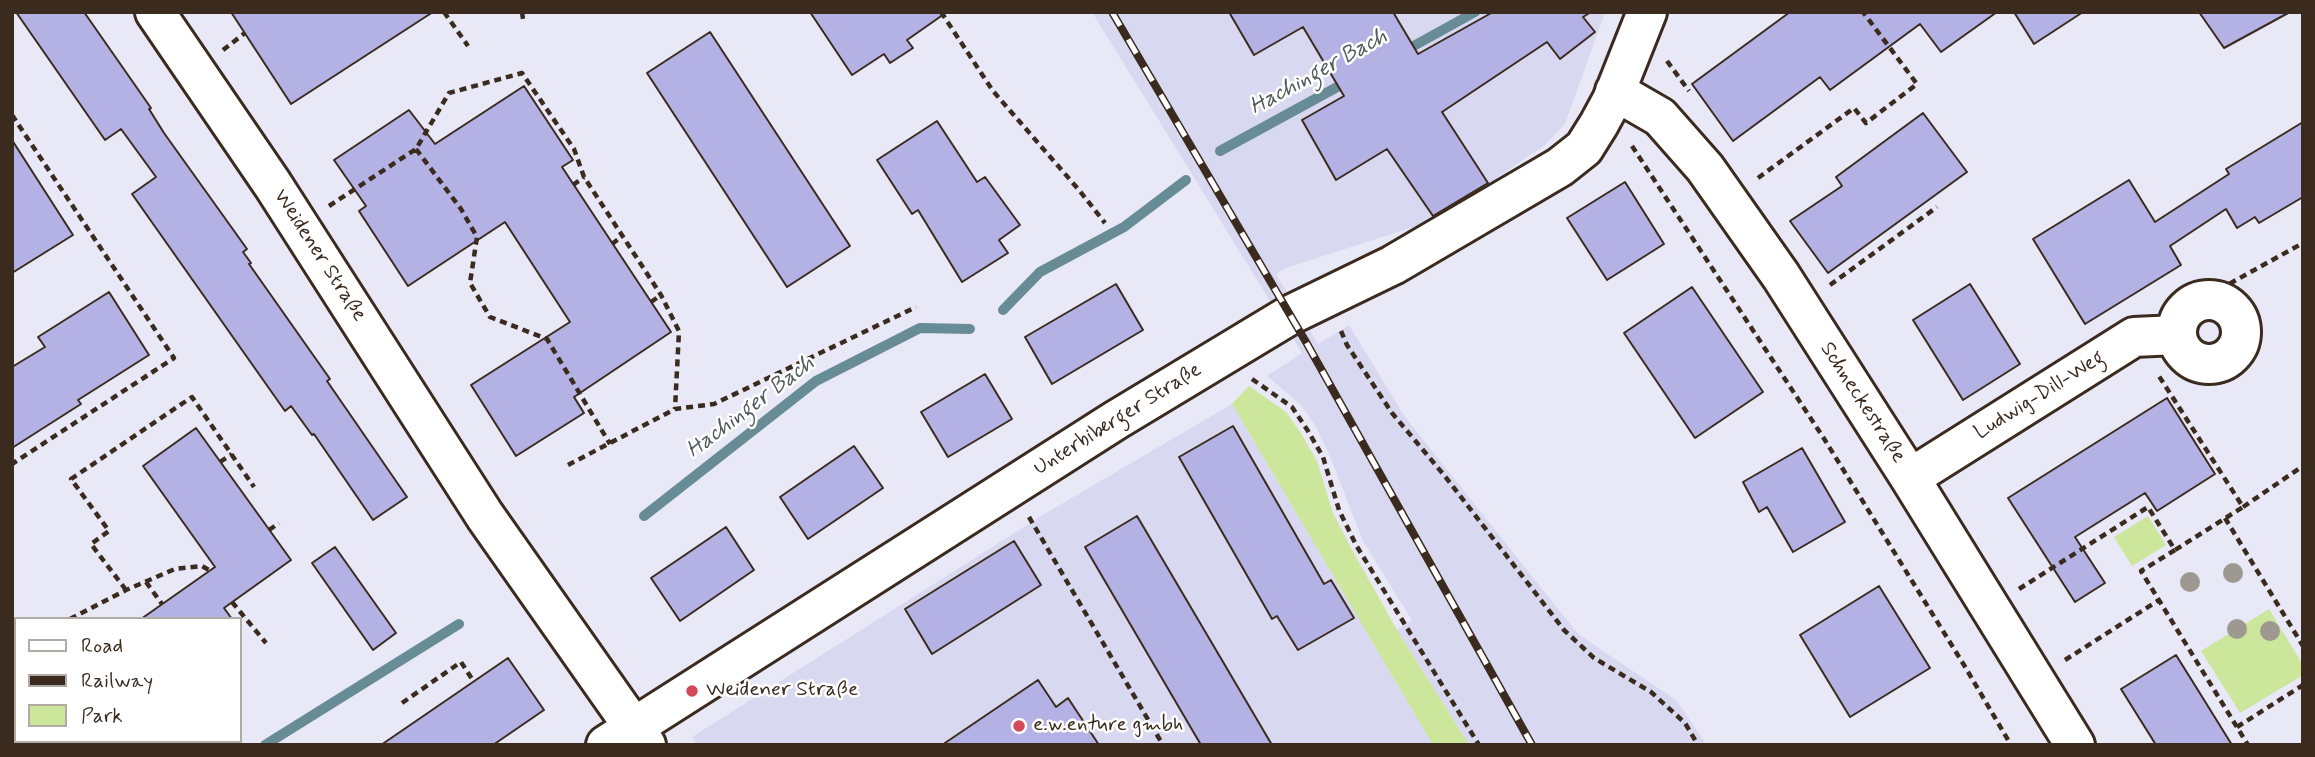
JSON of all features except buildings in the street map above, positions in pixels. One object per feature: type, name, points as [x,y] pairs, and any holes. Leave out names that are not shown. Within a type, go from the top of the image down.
[{"type":"street","name":"Weidener Straße","points":[[155,12],[280,195],[629,739]]},
{"type":"street","name":"Unterbiberger Straße","points":[[629,739],[1116,420],[1290,315],[1393,265],[1560,167],[1584,148],[1599,124],[1647,12]]},
{"type":"street","name":"Schneckestraße","points":[[1615,91],[1660,117],[1705,168],[1781,276],[1910,478],[2060,740]]},
{"type":"street","points":[[2203,299],[2213,300],[2223,303],[2238,319],[2240,341],[2227,359],[2206,364],[2195,361],[2179,346],[2177,325],[2186,308],[2203,299]]},
{"type":"street","name":"Ludwig-Dill-Weg","points":[[1910,478],[2134,337],[2176,335]]},
{"type":"path","points":[[444,12],[468,46]]},
{"type":"path","points":[[522,12],[523,19]]},
{"type":"path","points":[[941,12],[993,91],[1105,223]]},
{"type":"path","points":[[1755,180],[1854,108],[1866,123],[1917,84],[1863,12]]},
{"type":"path","points":[[216,55],[245,33]]},
{"type":"path","points":[[321,211],[416,149],[449,93],[522,73],[574,149],[584,177],[661,295],[678,331],[675,409]]},
{"type":"path","points":[[12,115],[174,358],[12,464]]},
{"type":"path","points":[[553,129],[559,125]]},
{"type":"path","points":[[1621,152],[1632,145],[1640,157],[1830,449],[1965,665],[2011,745]]},
{"type":"path","points":[[416,149],[477,237],[470,284],[490,317],[547,339],[563,374],[610,444]]},
{"type":"path","points":[[573,185],[584,177]]},
{"type":"path","points":[[1824,289],[1937,207]]},
{"type":"path","points":[[612,244],[621,237]]},
{"type":"path","points":[[2213,300],[2220,289],[2303,243]]},
{"type":"path","points":[[651,302],[661,295]]},
{"type":"path","points":[[568,465],[675,409],[713,404],[916,307]]},
{"type":"path","points":[[1337,323],[1347,345],[1392,413],[1444,475],[1564,630],[1594,658],[1651,692],[1685,723],[1698,745]]},
{"type":"path","points":[[2134,337],[2243,507]]},
{"type":"path","points":[[1260,370],[1249,377],[1292,407],[1308,431],[1323,457],[1339,510],[1356,545],[1479,745]]},
{"type":"path","points":[[125,590],[91,544],[109,531],[71,479],[192,397],[254,487]]},
{"type":"path","points":[[220,462],[232,454]]},
{"type":"path","points":[[2248,745],[2141,571],[2303,466]]},
{"type":"path","points":[[2014,592],[2148,507],[2175,550]]},
{"type":"path","points":[[1040,509],[1028,516],[1163,745]]},
{"type":"path","points":[[2225,518],[2303,646]]},
{"type":"path","points":[[269,530],[279,523]]},
{"type":"path","points":[[76,617],[125,590],[175,569],[202,566],[209,570]]},
{"type":"path","points":[[146,582],[162,604]]},
{"type":"path","points":[[2059,664],[2159,600]]},
{"type":"path","points":[[232,602],[266,643]]},
{"type":"path","points":[[402,703],[461,662],[474,682]]},
{"type":"path","points":[[2237,727],[2303,685]]},
{"type":"shaded area","points":[[1092,12],[1605,12],[1565,124],[1545,145],[1435,220],[1286,268],[1276,274],[1318,344],[1349,325],[1405,417],[1578,634],[1676,700],[1707,745],[1469,745],[1397,630],[1412,620],[1363,541],[1316,427],[1302,406],[1267,376],[1302,353]]},
{"type":"shaded area","points":[[1232,404],[1433,745],[697,745],[692,737],[1046,513]]},
{"type":"green space","points":[[1249,386],[1286,412],[1302,435],[1317,461],[1333,513],[1351,548],[1397,630],[1469,745],[1433,745],[1232,404]]},
{"type":"green space","points":[[2148,516],[2166,545],[2132,566],[2114,537]]},
{"type":"green space","points":[[2269,609],[2303,665],[2303,675],[2240,713],[2201,651]]},
{"type":"waterway","name":"Hachinger Bach","points":[[1401,53],[1475,12]]},
{"type":"waterway","name":"Hachinger Bach","points":[[1220,151],[1350,80]]},
{"type":"waterway","name":"Hachinger Bach","points":[[1003,310],[1040,272],[1124,227],[1186,180]]},
{"type":"waterway","name":"Hachinger Bach","points":[[644,516],[816,381],[920,328],[970,329]]},
{"type":"waterway","name":"Hachinger Bach","points":[[265,745],[459,624]]},
{"type":"railway","points":[[1112,12],[1306,342],[1532,745]]},
{"type":"place","name":"Weidener Straße","points":[[692,691]]},
{"type":"place","name":"e.w.enture gmbh","points":[[1019,726]]}]
